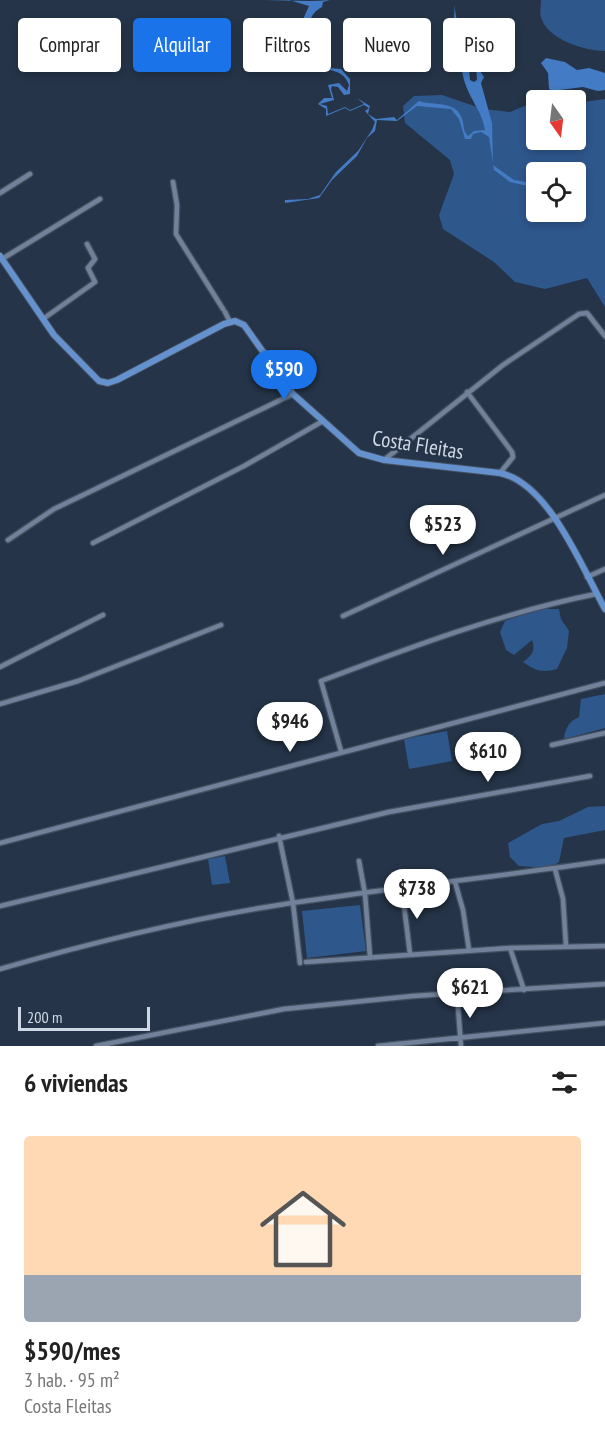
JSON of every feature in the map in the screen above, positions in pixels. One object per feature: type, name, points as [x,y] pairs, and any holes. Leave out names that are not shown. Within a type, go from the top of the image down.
[{"type":"main road","points":[[1,258],[43,319],[94,376],[108,383],[151,364],[230,322]]},
{"type":"main road","name":"Costa Fleitas","points":[[230,322],[244,325],[275,372],[294,394],[359,453],[384,460],[500,473],[515,477],[526,484],[541,499],[554,518],[605,609]]},
{"type":"street","points":[[0,192],[30,174]]},
{"type":"street","points":[[173,182],[178,239],[230,322]]},
{"type":"street","points":[[1,258],[100,199]]},
{"type":"street","points":[[43,319],[95,282],[88,268],[95,259],[87,244]]},
{"type":"street","points":[[384,460],[467,392],[535,341],[552,334],[582,312],[589,315],[605,336]]},
{"type":"street","points":[[467,392],[512,452],[513,457],[500,473]]},
{"type":"street","points":[[8,540],[54,509],[294,394]]},
{"type":"street","points":[[93,543],[244,466],[322,421]]},
{"type":"street","points":[[344,616],[605,495]]},
{"type":"street","points":[[587,577],[605,569]]},
{"type":"street","points":[[341,751],[321,681],[436,639],[554,602],[596,594]]},
{"type":"street","points":[[0,667],[104,615]]},
{"type":"street","points":[[0,704],[78,681],[220,625]]},
{"type":"street","points":[[0,843],[605,683]]},
{"type":"street","points":[[552,745],[605,733]]},
{"type":"street","points":[[0,906],[389,812],[590,776]]},
{"type":"street","points":[[279,837],[293,903],[300,963]]},
{"type":"street","points":[[359,861],[365,894],[370,957]]},
{"type":"street","points":[[0,969],[82,947],[293,903],[605,861]]},
{"type":"street","points":[[555,868],[563,899],[566,946]]},
{"type":"street","points":[[455,882],[463,910],[469,950]]},
{"type":"street","points":[[402,889],[410,954]]},
{"type":"street","points":[[306,962],[469,950],[605,946]]},
{"type":"street","points":[[510,948],[524,990]]},
{"type":"street","points":[[96,1046],[284,1009],[413,996],[605,984]]},
{"type":"street","points":[[457,994],[461,1046]]},
{"type":"street","points":[[378,1046],[605,1023]]},
{"type":"shaded area","points":[[330,0],[323,2],[322,7],[312,18],[304,18],[309,6],[291,1]]},
{"type":"shaded area","points":[[541,0],[605,0],[605,51],[569,43],[552,33],[541,18]]},
{"type":"shaded area","points":[[546,58],[565,62],[577,70],[589,68],[605,73],[605,90],[598,91],[583,87],[550,90],[548,73],[541,63]]},
{"type":"shaded area","points":[[331,68],[341,69],[350,79],[350,94],[344,95],[338,87],[332,86],[334,100],[320,104],[327,106],[328,114],[345,107],[350,110],[364,104],[357,98],[370,106],[368,114],[376,119],[394,117],[397,120],[419,101],[450,106],[455,109],[463,121],[468,136],[474,131],[485,130],[481,115],[466,87],[462,72],[469,72],[470,80],[474,82],[477,80],[476,72],[481,72],[484,77],[481,83],[492,123],[493,163],[489,137],[481,132],[473,134],[471,139],[465,139],[459,119],[451,109],[417,106],[397,121],[377,120],[375,131],[367,138],[357,156],[332,180],[319,198],[285,203],[285,200],[308,199],[320,195],[336,172],[358,151],[372,130],[375,122],[365,111],[369,108],[364,105],[350,111],[345,108],[326,116],[326,109],[318,104],[324,98],[332,98],[328,85],[339,83],[347,91],[349,85],[340,73]]},
{"type":"shaded area","points":[[442,95],[483,109],[510,112],[526,105],[526,150],[586,150],[586,102],[605,99],[605,307],[587,278],[545,289],[515,282],[494,262],[443,229],[439,215],[454,174],[450,160],[405,123],[403,106],[414,96]]},
{"type":"shaded area","points":[[493,165],[514,180],[526,182],[526,186],[510,182],[494,170]]},
{"type":"shaded area","points":[[537,609],[559,609],[561,619],[569,631],[567,648],[557,669],[543,671],[523,662],[532,652],[534,647],[532,640],[514,655],[506,650],[500,632],[505,621]]},
{"type":"shaded area","points":[[605,694],[605,728],[564,739],[568,726],[579,717],[581,699]]},
{"type":"shaded area","points":[[447,731],[452,761],[409,769],[404,739]]},
{"type":"shaded area","points":[[605,806],[605,830],[564,838],[559,862],[550,868],[519,866],[510,857],[508,843],[542,824],[559,821],[588,807]]},
{"type":"shaded area","points":[[225,856],[230,883],[212,885],[208,859]]},
{"type":"shaded area","points":[[360,905],[366,951],[307,958],[302,911]]}]
